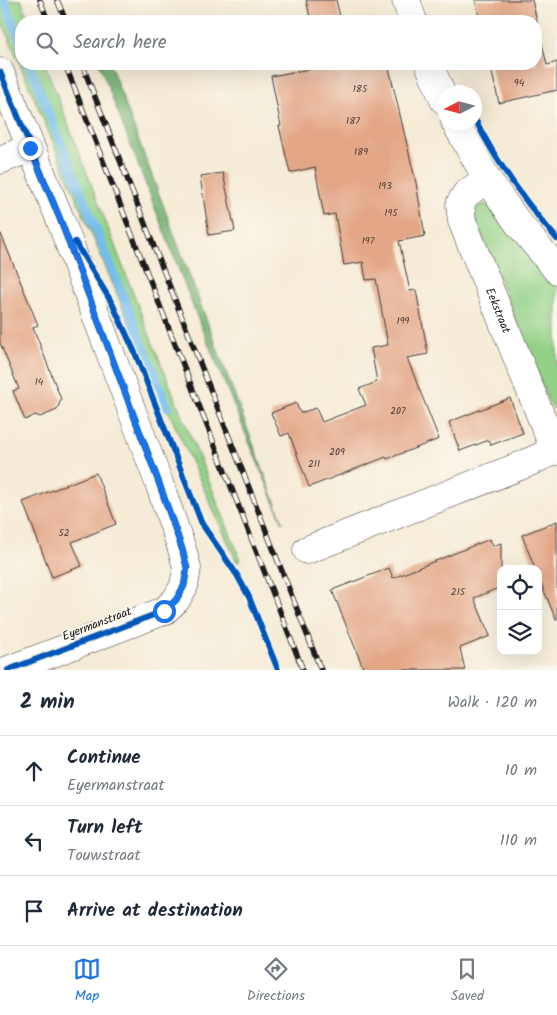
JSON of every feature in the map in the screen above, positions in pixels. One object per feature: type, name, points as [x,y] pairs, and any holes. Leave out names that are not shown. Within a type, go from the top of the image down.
[{"type":"street","points":[[406,0],[411,15]]},
{"type":"street","points":[[432,70],[438,85]]},
{"type":"street","points":[[0,72],[30,148],[0,160]]},
{"type":"street","points":[[459,130],[487,179],[518,223],[557,270]]},
{"type":"street","name":"Eyermanstraat","points":[[8,670],[164,611],[176,600],[184,586],[187,568],[182,548],[159,483],[60,219],[30,148]]},
{"type":"street","name":"Eekstraat","points":[[307,550],[556,450],[462,221],[460,204],[466,194],[487,179]]},
{"type":"green space","points":[[0,0],[21,0],[27,15],[15,15],[15,53],[0,17]]},
{"type":"green space","points":[[22,70],[47,70],[147,329],[241,560],[237,562],[141,351]]},
{"type":"green space","points":[[101,70],[112,70],[283,523],[201,327]]},
{"type":"green space","points":[[483,204],[493,207],[557,287],[557,412],[549,403],[477,223],[476,209]]},
{"type":"building","points":[[306,0],[336,0],[340,15],[310,15]]},
{"type":"building","points":[[475,0],[532,0],[535,15],[479,15]]},
{"type":"building","points":[[542,43],[547,65],[557,62],[557,90],[499,103],[491,70],[542,70]]},
{"type":"building","points":[[304,70],[389,70],[416,183],[425,236],[399,241],[410,291],[416,290],[428,354],[407,358],[439,439],[309,487],[289,433],[281,436],[271,413],[296,403],[300,413],[316,408],[322,422],[366,405],[359,389],[377,382],[371,348],[388,345],[376,279],[366,280],[363,262],[344,265],[335,214],[324,216],[315,167],[290,173],[279,126],[281,126],[271,76]]},
{"type":"building","points":[[223,173],[235,231],[209,235],[200,176]]},
{"type":"building","points":[[0,234],[38,325],[33,327],[61,399],[57,410],[40,417],[35,415],[25,420],[13,391],[19,389],[0,343]]},
{"type":"building","points":[[510,398],[523,433],[491,445],[489,440],[460,451],[449,422]]},
{"type":"building","points":[[96,473],[116,524],[72,542],[82,566],[52,577],[23,502]]},
{"type":"building","points":[[557,521],[557,620],[542,586],[542,565],[533,565],[522,535]]},
{"type":"building","points":[[490,539],[493,546],[501,543],[501,565],[497,565],[497,589],[474,598],[490,636],[460,648],[465,670],[364,670],[332,590],[389,568],[393,578]]},
{"type":"waterway","points":[[4,0],[15,28]]},
{"type":"waterway","points":[[31,70],[168,407]]},
{"type":"railway","points":[[40,0],[46,15]]},
{"type":"railway","points":[[57,0],[63,15]]},
{"type":"railway","points":[[67,70],[303,670]]},
{"type":"railway","points":[[84,70],[321,670]]},
{"type":"cycle path","points":[[0,72],[60,219],[159,483],[187,568],[184,586],[176,600],[164,611],[8,670]]},
{"type":"cycle path","points":[[481,130],[512,181],[557,239]]},
{"type":"cycle path","points":[[75,242],[112,303],[136,355],[202,524],[237,575],[249,597],[278,670]]},
{"type":"route","points":[[30,148],[60,219],[182,548],[187,568],[184,586],[176,600],[164,611]]}]
